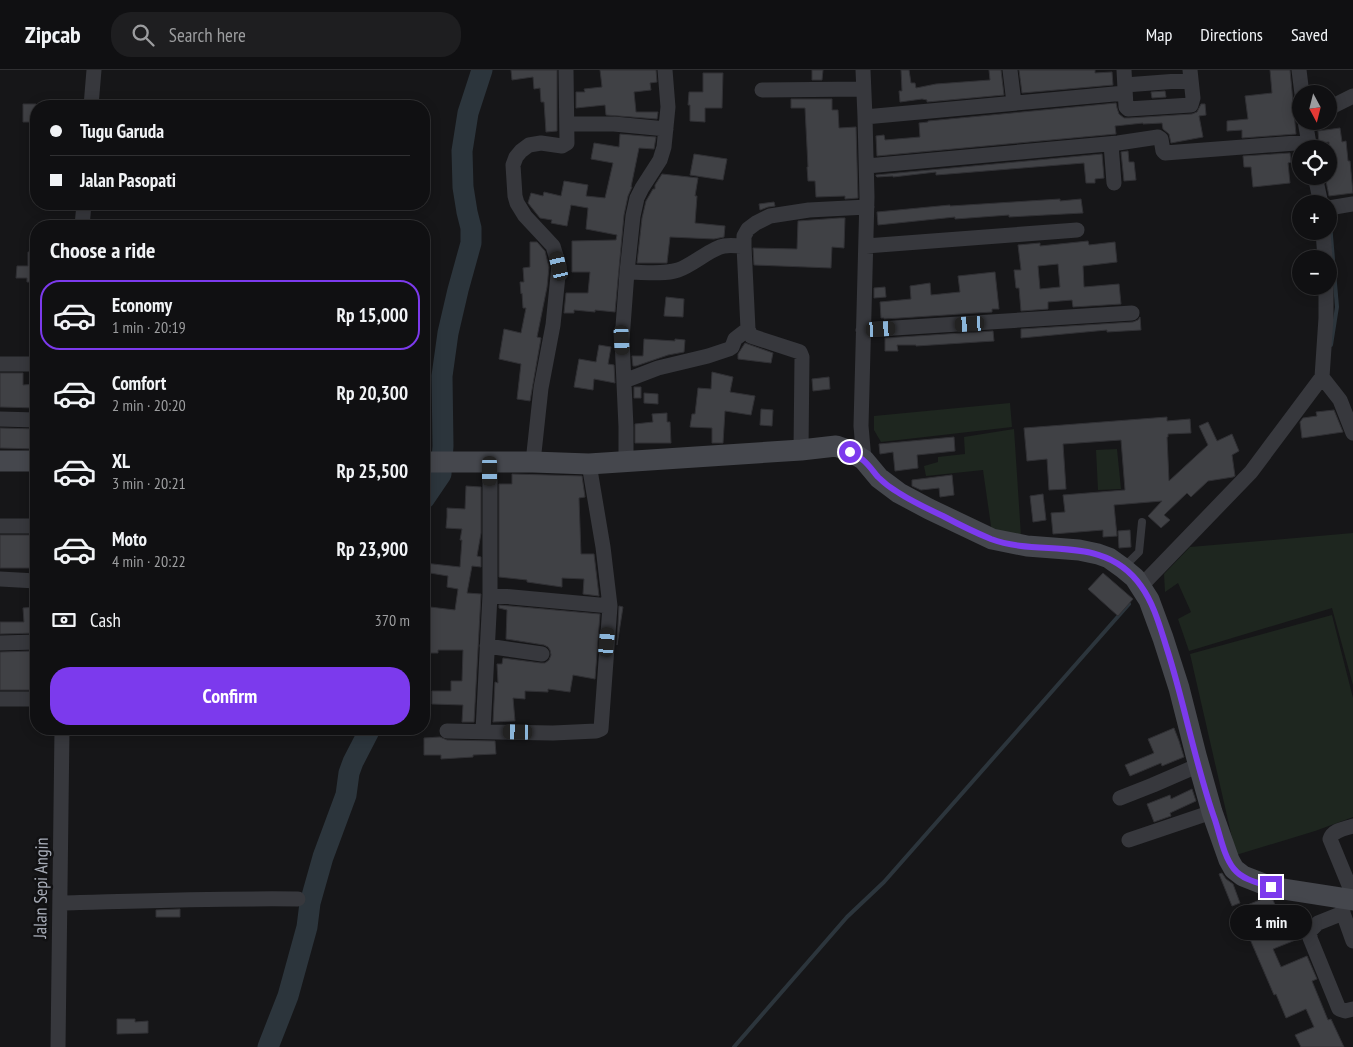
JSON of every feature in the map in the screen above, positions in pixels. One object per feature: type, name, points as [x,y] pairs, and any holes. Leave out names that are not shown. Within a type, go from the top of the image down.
[{"type":"street","points":[[92,100],[94,70]]},
{"type":"street","points":[[533,462],[541,388],[553,325],[559,266],[553,246],[525,216],[517,203],[513,165],[521,150],[529,145],[541,143],[562,146],[568,142],[566,70]]},
{"type":"street","points":[[626,461],[622,340],[627,272],[633,216],[637,198],[660,160],[664,147],[668,107],[665,70]]},
{"type":"street","points":[[863,70],[867,166],[861,426],[864,460]]},
{"type":"street","points":[[1010,70],[1014,103]]},
{"type":"street","points":[[865,117],[1014,103],[1125,89],[1191,75],[1192,104],[1128,109],[1126,107],[1125,89],[1124,70]]},
{"type":"street","points":[[1299,70],[1301,85]]},
{"type":"street","points":[[762,90],[863,90]]},
{"type":"street","points":[[1338,104],[1353,96]]},
{"type":"street","points":[[567,124],[614,124],[666,128]]},
{"type":"street","points":[[867,166],[1111,144],[1158,137],[1161,139],[1165,153],[1292,146]]},
{"type":"street","points":[[1111,144],[1114,183]]},
{"type":"street","points":[[1337,206],[1353,204]]},
{"type":"street","points":[[801,450],[802,357],[800,352],[752,336],[748,329],[744,236],[748,229],[770,216],[809,210],[867,207]]},
{"type":"street","points":[[866,246],[1077,230]]},
{"type":"street","points":[[627,272],[659,273],[677,270],[719,247],[731,245],[744,246]]},
{"type":"street","points":[[1141,586],[1251,472],[1324,378],[1326,295]]},
{"type":"street","points":[[863,330],[1132,313]]},
{"type":"street","points":[[624,381],[658,368],[729,349],[735,340],[748,329]]},
{"type":"street","points":[[0,364],[30,364]]},
{"type":"street","points":[[1324,378],[1340,400],[1353,433]]},
{"type":"street","points":[[0,419],[30,420]]},
{"type":"street","points":[[430,462],[490,461],[589,464],[801,450],[836,446],[849,438],[861,426]]},
{"type":"street","points":[[836,446],[864,460],[879,478],[899,493],[992,539],[1027,546],[1078,550],[1098,554],[1109,558],[1124,568],[1141,586],[1149,600],[1163,638],[1179,688],[1212,812],[1234,869],[1242,876],[1271,887],[1348,902]]},
{"type":"street","points":[[0,461],[30,461]]},
{"type":"street","points":[[483,731],[490,595],[490,461]]},
{"type":"street","points":[[447,731],[553,733],[596,732],[602,729],[610,606],[604,547],[589,464]]},
{"type":"street","points":[[0,526],[30,526]]},
{"type":"street","points":[[0,579],[30,581]]},
{"type":"street","points":[[490,595],[610,606]]},
{"type":"street","points":[[0,643],[30,642]]},
{"type":"street","points":[[487,646],[542,654]]},
{"type":"street","points":[[0,699],[30,699]]},
{"type":"street","name":"Jalan Sepi Angin","points":[[58,1047],[62,735]]},
{"type":"street","points":[[1120,798],[1199,765]]},
{"type":"street","points":[[1129,840],[1212,812]]},
{"type":"street","points":[[1353,826],[1334,833],[1330,839],[1348,902],[1353,941]]},
{"type":"street","points":[[60,904],[172,901],[240,903],[298,898]]},
{"type":"street","points":[[1348,902],[1318,923],[1310,931],[1310,938],[1339,1008],[1344,1011],[1353,1009]]},
{"type":"lane","points":[[1124,568],[1139,552],[1142,522]]},
{"type":"shaded area","points":[[1010,403],[1012,427],[881,442],[874,430],[874,416]]},
{"type":"shaded area","points":[[1014,429],[1021,536],[992,533],[983,470],[926,476],[924,466],[938,462],[938,457],[965,454],[964,437]]},
{"type":"shaded area","points":[[1117,449],[1121,489],[1098,490],[1096,450]]},
{"type":"shaded area","points":[[1353,533],[1353,685],[1332,608],[1189,651],[1178,619],[1191,612],[1178,583],[1165,592],[1164,574],[1190,547]]},
{"type":"shaded area","points":[[1332,615],[1353,698],[1353,817],[1315,831],[1236,855],[1190,654]]},
{"type":"building","points":[[511,70],[557,70],[557,131],[546,132],[544,102],[541,102],[540,88],[534,89],[533,77],[512,80]]},
{"type":"building","points":[[600,70],[656,70],[657,82],[650,83],[651,90],[634,92],[636,112],[658,112],[657,119],[606,115],[605,105],[576,108],[576,92],[585,92],[584,89],[602,87]]},
{"type":"building","points":[[812,70],[823,70],[822,80],[812,80]]},
{"type":"building","points":[[901,70],[909,70],[911,83],[915,83],[916,88],[936,84],[990,80],[989,70],[1001,70],[1004,95],[927,102],[927,100],[922,99],[900,102],[899,91],[902,91]]},
{"type":"building","points":[[1019,70],[1095,70],[1095,73],[1112,72],[1113,85],[1022,93]]},
{"type":"building","points":[[1270,70],[1290,70],[1292,130],[1296,130],[1296,134],[1242,138],[1242,130],[1227,131],[1227,121],[1248,119],[1245,96],[1272,93]]},
{"type":"building","points":[[703,73],[723,73],[722,108],[705,108],[705,122],[690,121],[689,92],[703,92]]},
{"type":"building","points":[[1165,91],[1166,97],[1152,98],[1151,92]]},
{"type":"building","points":[[791,99],[832,99],[832,110],[838,110],[839,128],[856,127],[858,198],[845,199],[845,196],[816,197],[815,181],[808,181],[805,108],[791,108]]},
{"type":"building","points":[[1116,103],[1119,114],[1124,118],[1192,114],[1197,112],[1201,104],[1205,104],[1206,115],[1199,116],[1203,137],[1171,143],[1169,134],[1163,129],[1162,123],[1143,123],[1115,126],[1116,134],[877,156],[876,136],[884,135],[885,140],[920,137],[919,123],[928,121]]},
{"type":"building","points":[[23,104],[30,104],[30,122],[23,122]]},
{"type":"building","points":[[1340,128],[1342,142],[1346,141],[1353,193],[1329,195],[1327,185],[1337,185],[1337,140],[1319,140],[1318,131],[1338,130]]},
{"type":"building","points":[[620,134],[656,137],[654,149],[639,148],[632,187],[624,215],[615,312],[574,310],[574,313],[564,313],[566,293],[588,293],[590,272],[572,272],[572,241],[616,240],[617,235],[586,229],[588,208],[571,205],[567,226],[551,223],[552,220],[540,218],[528,203],[531,193],[543,196],[544,192],[561,196],[564,181],[588,185],[586,196],[605,198],[613,163],[591,159],[594,143],[619,147]]},
{"type":"building","points":[[1128,151],[1129,162],[1134,162],[1136,180],[1124,181],[1121,152]]},
{"type":"building","points":[[1290,153],[1291,162],[1288,163],[1290,183],[1253,187],[1251,167],[1244,167],[1243,156]]},
{"type":"building","points":[[694,154],[727,159],[723,180],[690,175]]},
{"type":"building","points":[[1102,154],[1104,178],[1095,179],[1095,183],[1086,183],[1084,163],[936,175],[936,172],[893,177],[876,176],[876,175]]},
{"type":"building","points":[[662,174],[698,178],[695,196],[697,196],[695,223],[725,226],[724,237],[714,239],[670,237],[667,263],[637,263],[642,218],[646,201],[653,189],[655,189],[655,185]]},
{"type":"building","points":[[1060,199],[1060,201],[1081,199],[1083,213],[955,219],[955,217],[878,225],[877,212],[950,205]]},
{"type":"building","points":[[774,202],[775,206],[760,210],[759,204]]},
{"type":"building","points":[[845,218],[844,248],[832,247],[831,268],[754,265],[753,248],[797,249],[798,221]]},
{"type":"building","points":[[1088,241],[1089,245],[1115,242],[1117,262],[1083,266],[1084,287],[1119,284],[1121,304],[1073,307],[1072,300],[1048,302],[1048,309],[1021,311],[1019,288],[1016,288],[1014,270],[1021,270],[1018,245],[1040,243],[1040,246]],"holes":[[[1058,264],[1060,287],[1040,289],[1038,266]]]},
{"type":"building","points":[[530,242],[537,242],[545,251],[549,267],[537,337],[541,338],[530,401],[517,399],[521,364],[499,359],[504,329],[521,333],[526,308],[523,308],[520,282],[524,282],[523,268],[530,267]]},
{"type":"building","points":[[28,252],[30,252],[30,282],[27,282],[27,278],[16,278],[17,266],[28,266]]},
{"type":"building","points":[[995,272],[999,309],[992,309],[992,312],[881,318],[880,302],[911,299],[910,286],[930,283],[931,295],[960,292],[958,276]]},
{"type":"building","points":[[885,287],[886,297],[874,298],[874,288]]},
{"type":"building","points":[[666,297],[684,299],[683,317],[664,316]]},
{"type":"building","points":[[1140,317],[1141,330],[1107,332],[1107,330],[1021,338],[1021,329],[1133,322]]},
{"type":"building","points":[[993,331],[994,341],[916,346],[897,345],[898,351],[885,351],[885,338]]},
{"type":"building","points":[[644,339],[685,340],[684,352],[633,366],[632,356],[643,356]]},
{"type":"building","points":[[745,343],[773,353],[771,363],[738,359],[738,354]]},
{"type":"building","points":[[599,345],[611,347],[608,364],[614,365],[615,383],[594,379],[593,390],[574,387],[579,359],[596,362]]},
{"type":"building","points":[[712,372],[733,377],[730,392],[755,396],[751,415],[725,411],[723,443],[712,443],[712,428],[690,427],[692,414],[695,414],[698,388],[711,389]]},
{"type":"building","points":[[0,373],[23,373],[23,385],[30,384],[30,408],[0,407]]},
{"type":"building","points":[[829,377],[830,389],[813,391],[812,379]]},
{"type":"building","points":[[634,387],[641,387],[641,398],[634,398]]},
{"type":"building","points":[[644,393],[658,394],[658,404],[644,403]]},
{"type":"building","points":[[761,409],[773,410],[772,426],[760,425]]},
{"type":"building","points":[[1334,410],[1343,432],[1302,438],[1300,422],[1303,418],[1317,416],[1316,412]]},
{"type":"building","points":[[667,413],[667,422],[670,422],[671,443],[635,443],[635,424],[653,422],[652,414]]},
{"type":"building","points":[[1167,417],[1167,421],[1190,419],[1191,433],[1168,434],[1169,481],[1208,445],[1199,426],[1208,422],[1217,441],[1232,434],[1239,451],[1232,455],[1235,476],[1208,481],[1191,497],[1187,493],[1164,515],[1170,520],[1161,528],[1148,516],[1162,501],[1114,505],[1117,536],[1103,537],[1103,530],[1053,534],[1051,513],[1065,512],[1063,495],[1125,490],[1121,440],[1063,444],[1066,489],[1049,490],[1047,459],[1027,461],[1024,428]]},
{"type":"building","points":[[0,428],[30,429],[30,449],[0,448]]},
{"type":"building","points":[[954,437],[955,451],[917,455],[918,468],[895,471],[893,452],[880,454],[879,444]]},
{"type":"building","points":[[512,474],[582,476],[585,497],[579,498],[581,554],[594,554],[599,596],[583,594],[584,579],[562,578],[562,587],[499,577],[499,484],[512,484]]},
{"type":"building","points":[[952,475],[954,495],[940,497],[939,488],[921,490],[912,486],[912,480]]},
{"type":"building","points":[[466,486],[481,487],[481,533],[477,556],[481,557],[481,567],[472,566],[467,593],[481,594],[474,722],[462,722],[463,705],[432,704],[432,691],[451,691],[451,681],[462,681],[463,650],[438,650],[438,653],[430,653],[430,607],[455,610],[458,589],[447,587],[448,576],[430,573],[430,564],[460,567],[462,529],[446,528],[447,508],[465,509]]},
{"type":"building","points":[[1043,494],[1046,520],[1033,522],[1030,496]]},
{"type":"building","points":[[1130,530],[1131,547],[1119,548],[1118,531]]},
{"type":"building","points":[[0,535],[30,535],[30,568],[0,568]]},
{"type":"building","points":[[1103,573],[1133,599],[1118,616],[1088,589]]},
{"type":"building","points":[[499,605],[600,614],[595,679],[573,675],[570,692],[548,689],[548,692],[525,691],[525,699],[513,698],[515,721],[493,722],[495,682],[498,683],[497,664],[502,664],[503,658],[545,663],[551,655],[548,647],[544,645],[506,639],[507,610],[499,608]]},
{"type":"building","points":[[619,606],[623,607],[617,645]]},
{"type":"building","points":[[30,607],[30,633],[0,634],[0,622],[24,622],[23,608]]},
{"type":"building","points":[[30,651],[30,690],[0,690],[0,652]]},
{"type":"building","points":[[1174,728],[1184,757],[1162,766],[1161,763],[1130,776],[1125,765],[1154,753],[1148,739]]},
{"type":"building","points":[[440,737],[447,740],[495,741],[496,754],[441,759],[441,755],[424,755],[424,738]]},
{"type":"building","points":[[1192,789],[1196,801],[1170,813],[1171,816],[1154,822],[1147,804],[1170,795],[1171,799]]},
{"type":"building","points":[[1222,873],[1233,884],[1240,903],[1232,906],[1219,874]]},
{"type":"building","points":[[1265,898],[1273,900],[1283,924],[1290,921],[1298,939],[1273,949],[1281,967],[1307,956],[1317,979],[1312,981],[1328,1020],[1331,1019],[1344,1047],[1301,1047],[1295,1035],[1314,1027],[1306,1009],[1286,1018],[1276,994],[1274,995],[1237,909]]},
{"type":"building","points":[[180,909],[180,917],[156,917],[156,910]]},
{"type":"building","points":[[117,1019],[135,1019],[135,1022],[148,1021],[148,1033],[117,1034]]},
{"type":"waterway","points":[[430,490],[441,474],[443,446],[442,376],[448,333],[471,243],[471,228],[463,187],[462,151],[468,113],[482,70]]},
{"type":"waterway","points":[[1331,240],[1337,307],[1331,345]]},
{"type":"waterway","points":[[734,1047],[847,917],[884,882],[1129,604]]},
{"type":"waterway","points":[[268,1047],[288,996],[307,927],[310,903],[323,857],[346,795],[349,773],[367,735]]},
{"type":"route","points":[[850,452],[864,460],[879,478],[899,493],[980,534],[1009,543],[1078,550],[1098,554],[1109,558],[1135,578],[1149,600],[1163,638],[1179,688],[1212,812],[1229,860],[1234,869],[1242,876],[1271,887]]}]
